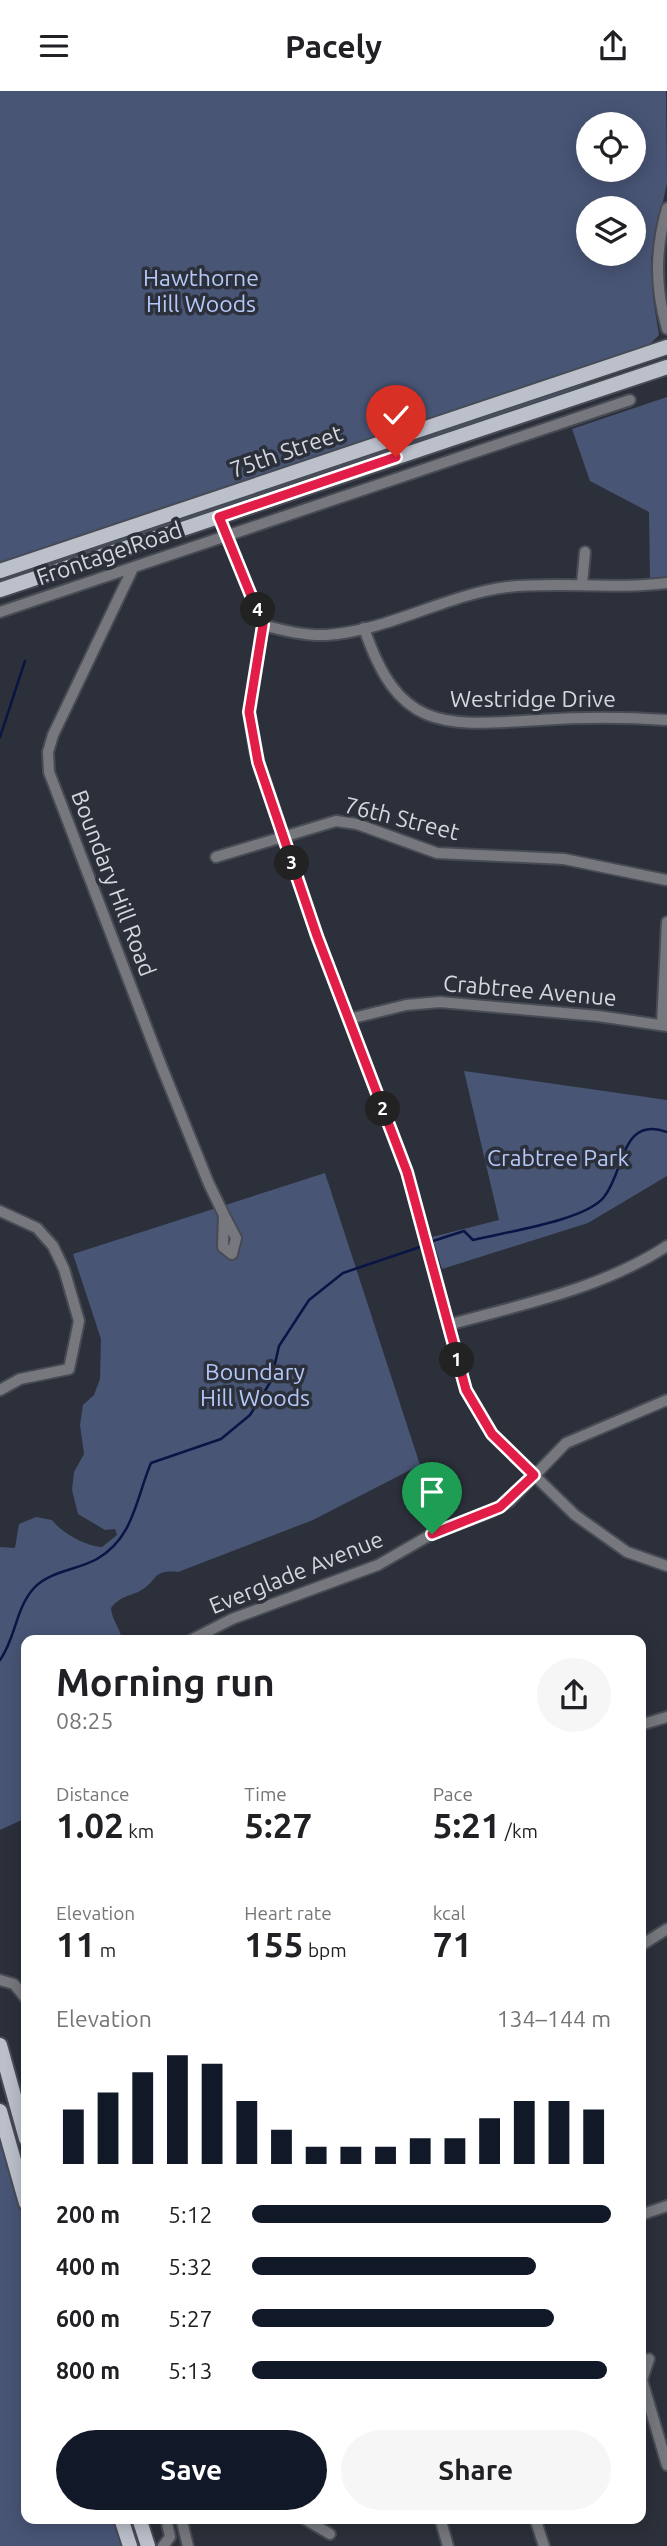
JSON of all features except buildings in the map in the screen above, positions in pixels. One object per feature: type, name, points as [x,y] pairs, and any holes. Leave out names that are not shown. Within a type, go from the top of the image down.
[{"type":"main road","name":"75th Street","points":[[0,571],[667,347]]},
{"type":"main road","name":"75th Street","points":[[0,590],[667,366]]},
{"type":"main road","points":[[0,2045],[21,2121]]},
{"type":"main road","points":[[0,2111],[21,2185]]},
{"type":"main road","points":[[123,2524],[130,2546]]},
{"type":"main road","points":[[141,2524],[148,2546]]},
{"type":"street","points":[[667,208],[659,241],[657,282],[667,328]]},
{"type":"street","name":"Frontage Road","points":[[0,612],[630,400]]},
{"type":"street","points":[[219,517],[263,625],[249,712],[251,730],[282,835],[407,1172],[461,1375],[473,1406],[492,1434],[601,1535],[627,1552],[667,1566]]},
{"type":"street","points":[[582,584],[585,552]]},
{"type":"street","name":"Boundary Hill Road","points":[[133,568],[53,735],[48,752],[49,772],[209,1184],[224,1215]]},
{"type":"street","points":[[263,625],[319,635],[365,628],[484,591],[531,585],[667,583]]},
{"type":"street","name":"Westridge Drive","points":[[365,628],[380,671],[392,688],[422,713],[441,720],[467,724],[571,719],[667,720]]},
{"type":"street","name":"76th Street","points":[[216,857],[324,822],[346,822],[438,853],[564,859],[667,881]]},
{"type":"street","points":[[664,1025],[667,922]]},
{"type":"street","name":"Crabtree Avenue","points":[[349,1019],[406,1005],[440,1002],[664,1025]]},
{"type":"street","points":[[0,1211],[37,1228],[53,1246],[64,1269],[79,1321],[69,1369],[20,1379],[0,1390]]},
{"type":"street","points":[[448,1325],[589,1285],[622,1271],[667,1246]]},
{"type":"street","name":"Everglade Avenue","points":[[201,1635],[232,1619],[378,1565],[432,1534],[490,1513],[510,1501],[559,1448],[575,1437],[667,1399]]},
{"type":"street","points":[[646,1723],[667,1717]]},
{"type":"street","points":[[646,1942],[667,1929]]},
{"type":"street","points":[[0,1980],[14,1984],[21,1993]]},
{"type":"street","points":[[646,2213],[667,2206]]},
{"type":"street","points":[[646,2368],[649,2359]]},
{"type":"street","points":[[646,2394],[667,2465]]},
{"type":"street","points":[[163,2546],[170,2537],[167,2524]]},
{"type":"street","points":[[182,2524],[188,2546]]},
{"type":"street","points":[[313,2524],[330,2534]]},
{"type":"street","points":[[442,2524],[448,2546]]},
{"type":"street","points":[[538,2524],[544,2546]]},
{"type":"green space","name":"Hawthorne Hill Woods","points":[[0,91],[666,91],[667,183],[651,258],[653,298],[659,335],[648,346],[0,567]]},
{"type":"green space","points":[[597,376],[598,379],[524,409],[0,584],[0,576]]},
{"type":"green space","points":[[667,397],[667,578],[650,579],[649,512],[590,481],[572,429]]},
{"type":"green space","name":"Crabtree Park","points":[[464,1071],[667,1100],[667,1176],[588,1223],[442,1269],[432,1237],[499,1220]]},
{"type":"green space","name":"Boundary Hill Woods","points":[[325,1173],[420,1465],[313,1520],[178,1572],[159,1574],[146,1587],[121,1599],[111,1608],[121,1635],[21,1635],[21,1820],[0,1830],[0,1547],[15,1548],[19,1524],[36,1517],[52,1520],[74,1538],[95,1546],[102,1547],[117,1535],[115,1529],[105,1530],[78,1514],[72,1490],[74,1472],[84,1454],[80,1425],[83,1405],[94,1395],[100,1379],[101,1339],[73,1254]]},
{"type":"green space","points":[[0,2127],[21,2196],[21,2524],[121,2524],[128,2546],[0,2546]]},
{"type":"waterway","points":[[0,737],[25,661]]},
{"type":"waterway","points":[[433,1241],[464,1231],[473,1240],[543,1225],[580,1213],[604,1197],[632,1138],[641,1131],[652,1129],[667,1132]]},
{"type":"waterway","points":[[0,1660],[23,1605],[34,1588],[56,1574],[97,1559],[119,1540],[132,1516],[151,1463],[221,1439],[250,1415],[271,1381],[279,1346],[309,1300],[343,1273],[420,1247]]},
{"type":"route","points":[[396,457],[219,517],[263,625],[249,712],[254,751],[317,936],[407,1172],[466,1390],[473,1406],[492,1434],[534,1475],[510,1501],[500,1507],[432,1534]]}]
